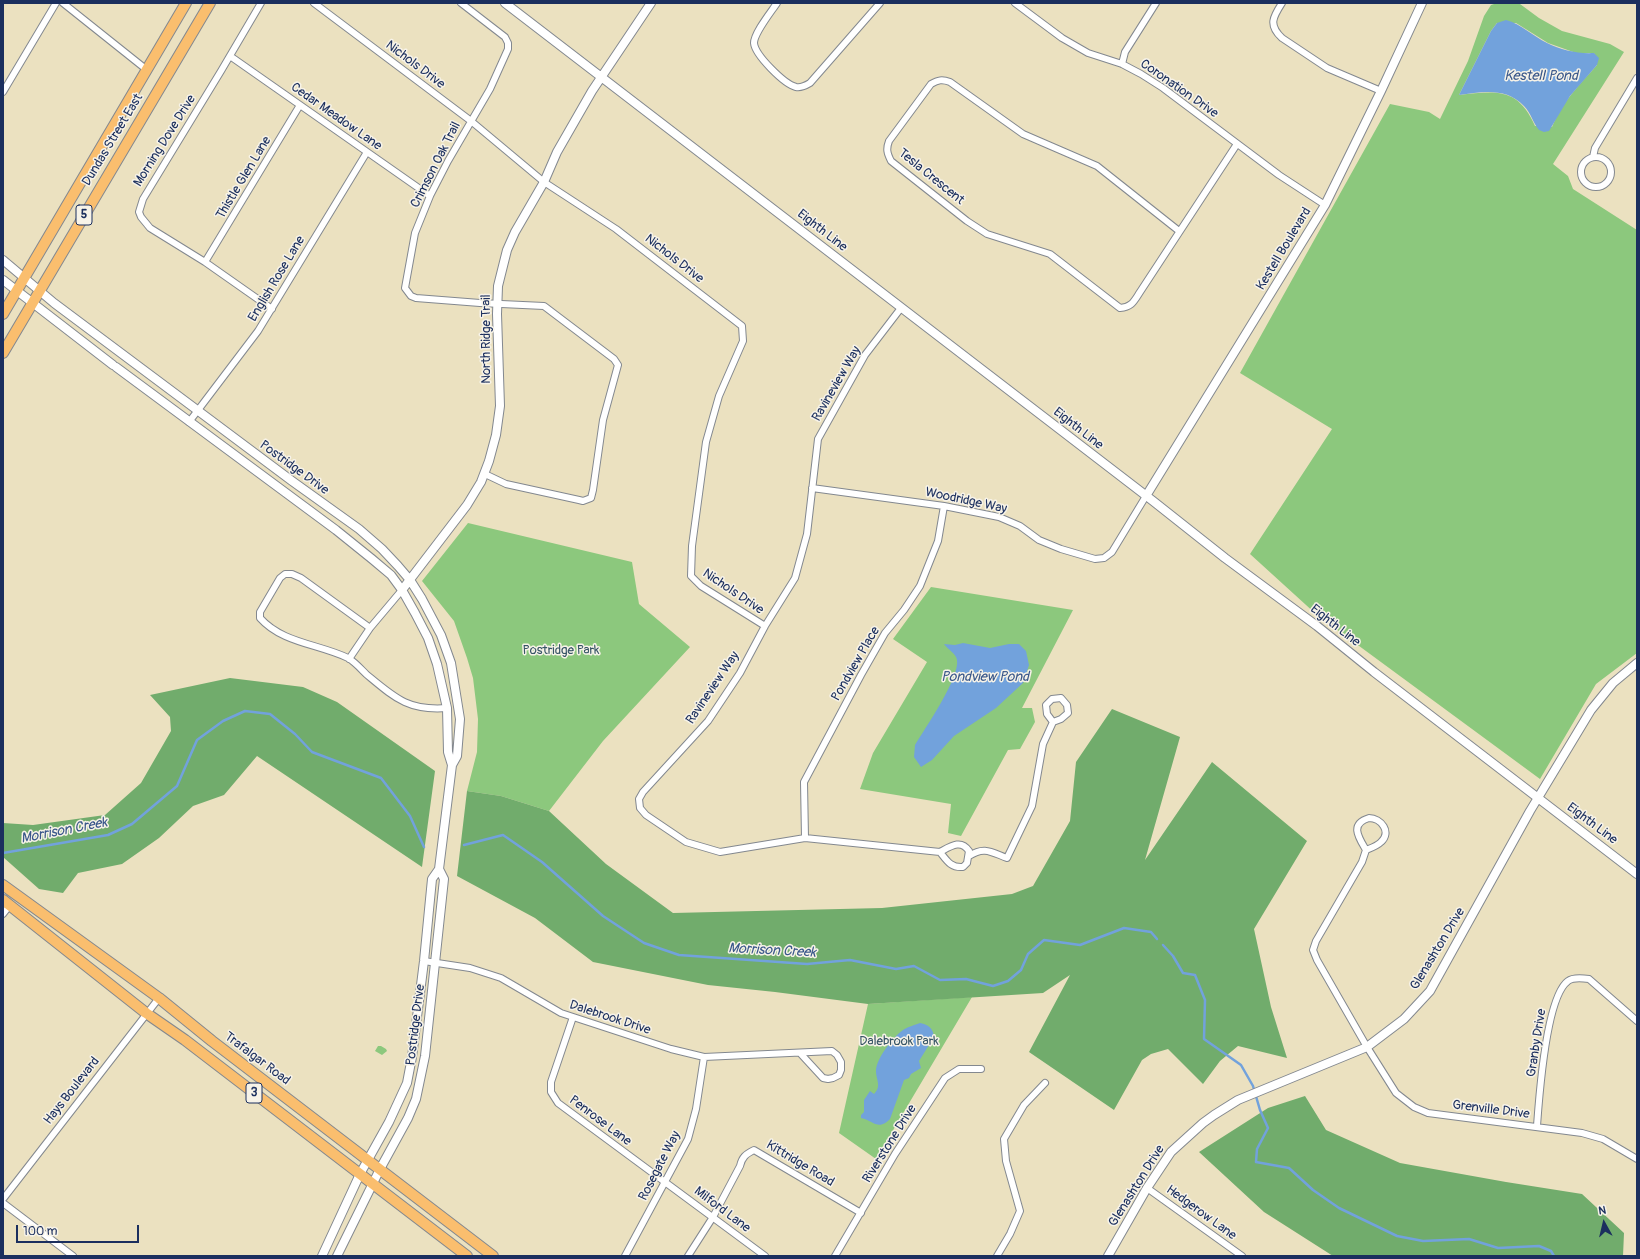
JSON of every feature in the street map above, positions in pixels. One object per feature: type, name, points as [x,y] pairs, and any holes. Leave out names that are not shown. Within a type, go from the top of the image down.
[{"type":"main road","name":"Dundas Street East","points":[[3,314],[186,3]]},
{"type":"main road","name":"Dundas Street East","points":[[3,352],[210,3]]},
{"type":"main road","name":"Trafalgar Road","points":[[3,885],[159,998],[376,1177],[467,1256]]},
{"type":"main road","name":"Trafalgar Road","points":[[6,903],[146,1013],[376,1177],[493,1256]]},
{"type":"street","points":[[3,92],[56,3]]},
{"type":"street","points":[[63,3],[147,70]]},
{"type":"street","name":"Morning Dove Drive","points":[[261,3],[143,199],[139,212],[150,228],[205,262],[272,309]]},
{"type":"street","name":"Nichols Drive","points":[[314,3],[471,121],[544,182],[616,229],[742,326],[743,341],[719,396],[706,442],[692,546],[691,576],[701,586],[765,626]]},
{"type":"street","points":[[461,3],[505,37],[509,46],[490,89],[471,121]]},
{"type":"street","name":"Eighth Line","points":[[505,3],[602,76],[1225,558],[1317,626],[1637,874]]},
{"type":"street","name":"North Ridge Trail","points":[[402,590],[468,505],[485,474],[496,435],[499,413],[497,304],[498,286],[507,250],[515,232],[544,182],[557,153],[602,76],[651,3]]},
{"type":"street","points":[[778,3],[756,36],[754,42],[756,50],[768,65],[790,84],[797,87],[805,86],[810,83],[880,3]]},
{"type":"street","name":"Coronation Drive","points":[[1015,3],[1062,38],[1088,53],[1122,64],[1163,88],[1279,175],[1325,205]]},
{"type":"street","points":[[1122,64],[1125,52],[1156,3]]},
{"type":"street","points":[[1282,3],[1275,14],[1273,21],[1275,32],[1327,68],[1381,91]]},
{"type":"street","name":"Kestell Boulevard","points":[[1146,496],[1325,205],[1422,3]]},
{"type":"street","name":"Cedar Meadow Lane","points":[[230,56],[430,196]]},
{"type":"street","points":[[1593,157],[1603,158],[1607,161],[1611,170],[1609,180],[1600,186],[1595,187],[1586,182],[1581,173],[1584,164],[1593,157],[1595,148],[1637,78]]},
{"type":"street","name":"Tesla Crescent","points":[[1179,231],[1097,166],[1023,134],[950,82],[944,80],[938,80],[931,84],[886,147],[887,154],[891,161],[967,221],[987,234],[1050,254],[1120,308],[1127,308],[1132,304],[1237,144]]},
{"type":"street","name":"Thistle Glen Lane","points":[[205,262],[300,105]]},
{"type":"street","name":"Crimson Oak Trail","points":[[471,121],[430,196],[416,233],[405,283],[407,292],[416,298],[497,304],[538,305],[546,307],[614,359],[618,365],[603,420],[591,498],[583,501],[506,484],[485,474]]},
{"type":"street","name":"English Rose Lane","points":[[189,422],[258,331],[367,152]]},
{"type":"street","name":"Postridge Drive","points":[[3,260],[54,303],[292,481],[359,529],[382,549],[410,580],[422,599],[441,635],[452,663],[460,719],[457,756],[452,765],[438,869],[432,879],[424,961],[408,1076],[398,1102],[364,1167],[322,1256]]},
{"type":"street","name":"Postridge Drive","points":[[3,280],[114,366],[372,558],[391,575],[402,590],[428,638],[437,664],[447,708],[448,752],[452,765]]},
{"type":"street","name":"Ravineview Way","points":[[901,308],[865,355],[818,439],[806,534],[795,578],[765,626],[740,673],[708,721],[643,792],[639,799],[640,808],[646,815],[686,842],[720,852],[805,838],[940,852]]},
{"type":"street","name":"Woodridge Way","points":[[812,488],[944,506],[999,518],[1020,526],[1039,540],[1061,549],[1095,559],[1104,558],[1112,552],[1146,496]]},
{"type":"street","name":"Pondview Place","points":[[805,838],[804,782],[861,675],[885,634],[904,610],[920,586],[938,541],[944,506]]},
{"type":"street","points":[[370,628],[301,578],[292,574],[285,574],[280,578],[260,612],[260,618],[268,627],[280,634],[349,659],[394,698],[414,706],[435,709],[447,708]]},
{"type":"street","points":[[349,659],[370,628],[402,590]]},
{"type":"street","name":"Glenashton Drive","points":[[1108,1256],[1147,1188],[1171,1152],[1214,1115],[1238,1100],[1367,1048],[1404,1019],[1430,991],[1537,798],[1591,710],[1613,683],[1637,663]]},
{"type":"street","points":[[969,856],[976,851],[984,850],[1007,858],[1032,806],[1043,744],[1053,722]]},
{"type":"street","points":[[1374,818],[1382,822],[1385,835],[1380,843],[1366,850],[1357,836],[1358,826],[1364,819],[1374,818]]},
{"type":"street","points":[[954,844],[961,844],[966,846],[969,851],[969,856],[963,867],[957,868],[950,865],[940,852],[954,844]]},
{"type":"street","name":"Grenville Drive","points":[[1366,850],[1362,862],[1316,941],[1314,950],[1317,960],[1367,1048],[1396,1093],[1414,1107],[1428,1113],[1582,1132],[1603,1139],[1637,1159]]},
{"type":"street","name":"Postridge Drive","points":[[337,1256],[376,1177],[408,1118],[420,1081],[425,1056],[444,879],[438,869]]},
{"type":"street","points":[[3,914],[6,903]]},
{"type":"street","name":"Dalebrook Drive","points":[[424,961],[470,968],[501,978],[561,1013],[671,1049],[704,1057],[832,1051],[837,1055],[841,1062],[841,1070],[839,1075],[828,1080],[822,1078],[800,1053]]},
{"type":"street","name":"Granby Drive","points":[[1536,1126],[1547,1033],[1556,998],[1568,981],[1581,978],[1588,979],[1637,1021]]},
{"type":"street","name":"Hays Boulevard","points":[[3,1199],[159,998]]},
{"type":"street","name":"Penrose Lane","points":[[573,1017],[550,1082],[551,1092],[558,1103],[640,1165],[665,1181]]},
{"type":"street","name":"Rosegate Way","points":[[625,1256],[688,1139],[696,1109],[704,1057]]},
{"type":"street","name":"Riverstone Drive","points":[[836,1256],[895,1154],[945,1078],[960,1069],[981,1069]]},
{"type":"street","points":[[996,1256],[1010,1234],[1020,1211],[1006,1161],[1004,1139],[1024,1105],[1044,1083]]},
{"type":"street","name":"Kittridge Road","points":[[688,1256],[713,1217],[742,1160],[747,1153],[754,1150],[861,1213]]},
{"type":"street","name":"Milford Lane","points":[[665,1181],[765,1256]]},
{"type":"street","name":"Hedgerow Lane","points":[[1147,1188],[1242,1256]]},
{"type":"street","points":[[3,1203],[73,1256]]},
{"type":"green space","points":[[1497,3],[1520,4],[1539,18],[1562,31],[1610,44],[1624,52],[1553,164],[1568,176],[1573,189],[1637,230],[1637,653],[1596,684],[1540,779],[1317,615],[1250,554],[1332,429],[1240,373],[1390,104],[1429,112],[1440,119],[1468,61],[1484,16],[1491,5]],"holes":[[[1497,23],[1516,23],[1548,43],[1576,53],[1594,53],[1597,65],[1560,110],[1552,127],[1535,126],[1521,104],[1504,94],[1484,93],[1459,95],[1491,31]]]},
{"type":"green space","name":"Postridge Park","points":[[468,523],[632,562],[639,604],[690,647],[603,741],[549,811],[501,796],[467,791],[477,752],[478,719],[473,678],[454,621],[422,581]]},
{"type":"green space","points":[[931,587],[1073,610],[1022,708],[1032,708],[1035,722],[1020,749],[1008,750],[961,836],[948,833],[951,804],[860,789],[873,753],[927,662],[893,639]]},
{"type":"green space","points":[[230,678],[303,687],[337,702],[435,771],[422,867],[257,756],[224,795],[193,806],[159,838],[122,864],[78,873],[63,893],[39,889],[3,857],[3,823],[33,825],[105,815],[141,783],[171,731],[170,717],[150,695]]},
{"type":"green space","points":[[1112,709],[1180,737],[1145,860],[1212,762],[1307,841],[1254,929],[1271,1007],[1287,1058],[1238,1046],[1220,1061],[1203,1084],[1168,1049],[1151,1054],[1142,1060],[1114,1110],[1029,1052],[1070,975],[1043,993],[868,1004],[708,985],[593,962],[535,918],[457,876],[467,791],[501,796],[549,811],[606,864],[673,913],[882,908],[1012,894],[1033,886],[1070,821],[1076,762]]},
{"type":"green space","name":"Dalebrook Park","points":[[972,997],[876,1159],[839,1133],[868,1004]]},
{"type":"green space","points":[[378,1046],[381,1046],[387,1051],[382,1055],[375,1051]]},
{"type":"green space","points":[[1305,1096],[1326,1130],[1400,1163],[1582,1194],[1624,1233],[1623,1256],[1333,1256],[1264,1212],[1199,1152],[1268,1108]]},
{"type":"water","name":"Kestell Pond","points":[[1506,20],[1517,24],[1542,40],[1564,50],[1594,53],[1599,58],[1597,65],[1570,96],[1549,131],[1544,132],[1539,130],[1524,106],[1517,100],[1502,93],[1485,92],[1459,95],[1491,31],[1497,23]]},
{"type":"water","name":"Pondview Pond","points":[[963,643],[990,648],[1009,644],[1019,644],[1026,651],[1029,665],[1023,683],[996,708],[954,736],[932,760],[921,767],[914,757],[915,745],[948,690],[956,668],[957,660],[954,653],[944,644],[955,645]]},
{"type":"water","points":[[920,1023],[930,1027],[933,1031],[934,1037],[919,1061],[921,1068],[911,1074],[909,1078],[904,1080],[890,1119],[886,1123],[879,1125],[861,1118],[861,1115],[864,1112],[864,1100],[870,1091],[874,1094],[878,1088],[876,1071],[882,1055],[899,1033]]},
{"type":"waterway","name":"Morrison Creek","points":[[3,853],[108,835],[132,824],[177,786],[197,740],[223,721],[245,711],[270,714],[295,734],[312,752],[381,778],[410,816],[424,847]]},
{"type":"waterway","name":"Morrison Creek","points":[[464,845],[503,835],[542,862],[603,916],[644,943],[679,955],[807,964],[850,960],[896,969],[914,966],[940,980],[966,979],[993,986],[1008,981],[1021,970],[1028,954],[1044,940],[1080,945],[1124,928],[1151,932],[1157,939]]},
{"type":"waterway","name":"Morrison Creek","points":[[1163,945],[1173,956],[1183,973],[1195,975],[1205,1000],[1204,1039],[1241,1065],[1253,1086],[1260,1110],[1268,1128],[1257,1149],[1256,1162],[1289,1168],[1313,1190],[1339,1208],[1397,1236],[1423,1241],[1469,1239],[1498,1248],[1539,1246],[1551,1251],[1554,1256]]}]
